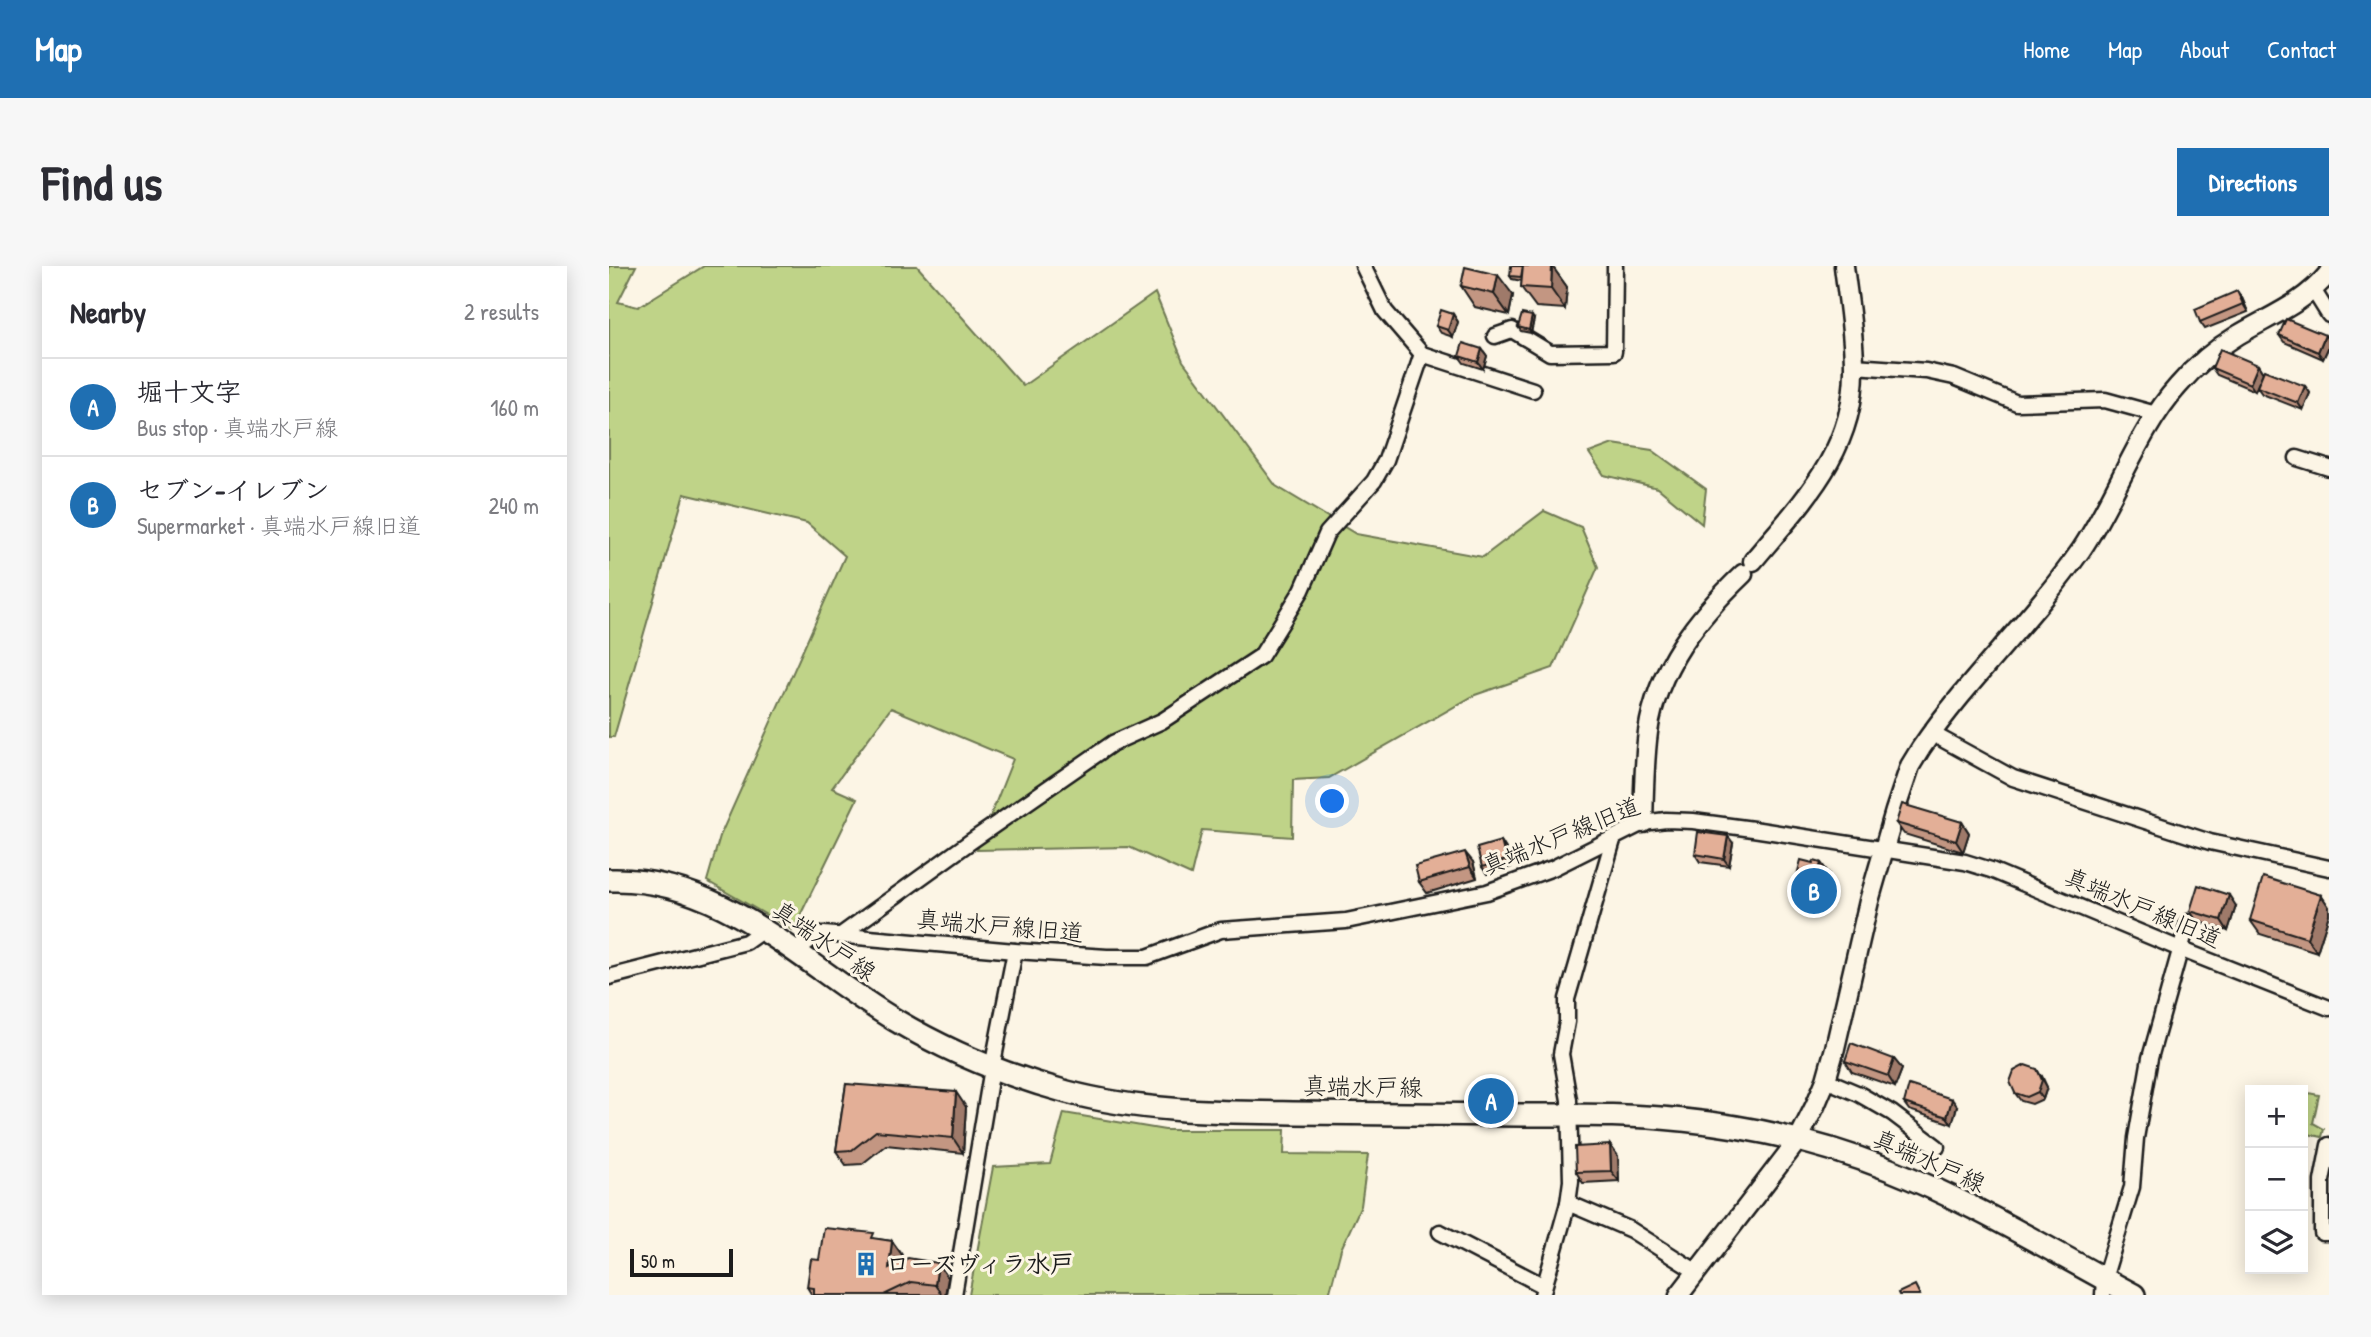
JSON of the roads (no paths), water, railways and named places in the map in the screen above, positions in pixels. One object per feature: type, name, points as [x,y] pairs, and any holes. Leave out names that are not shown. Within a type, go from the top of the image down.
[{"type":"main road","name":"真端水戸線","points":[[609,880],[641,881],[682,890],[727,908],[893,1019],[925,1037],[992,1068],[1070,1093],[1111,1102],[1191,1112],[1632,1116],[1681,1119],[1745,1128],[1798,1140],[1886,1168],[1936,1189],[2104,1287],[2134,1295]]},
{"type":"street","points":[[1363,266],[1385,311],[1422,355],[1533,390]]},
{"type":"street","points":[[1495,336],[1512,330],[1551,353],[1614,352],[1615,266]]},
{"type":"street","points":[[1643,823],[1648,730],[1655,702],[1679,647],[1808,494],[1836,453],[1846,426],[1854,366],[1844,266]]},
{"type":"street","points":[[1679,1295],[1798,1140],[1826,1080],[1869,901],[1910,766],[1931,733],[2075,558],[2156,414],[2175,388],[2201,361],[2237,335],[2287,309],[2314,291],[2329,273]]},
{"type":"street","points":[[2314,291],[2329,315]]},
{"type":"street","points":[[841,935],[969,842],[1113,743],[1161,721],[1261,656],[1302,590],[1327,533],[1374,481],[1387,460],[1422,355]]},
{"type":"street","points":[[1854,366],[1926,370],[1954,377],[2017,403],[2105,400],[2156,414]]},
{"type":"street","points":[[2297,458],[2329,468]]},
{"type":"street","points":[[1931,733],[2013,778],[2210,842],[2329,868]]},
{"type":"street","name":"真端水戸線旧道","points":[[794,952],[817,935],[841,935],[1015,951],[1147,957],[1221,930],[1346,922],[1487,891],[1553,868],[1643,823],[1666,820],[1693,821],[1965,862],[1991,870],[2180,949],[2329,1007]]},
{"type":"street","points":[[1440,1232],[1543,1291],[1568,1203],[1573,1163],[1561,1054],[1567,1022],[1567,999],[1613,839]]},
{"type":"street","points":[[2104,1287],[2132,1187],[2136,1138],[2150,1058],[2188,922]]},
{"type":"street","points":[[609,977],[746,942],[763,930]]},
{"type":"street","points":[[954,1295],[992,1068],[1015,951]]},
{"type":"street","points":[[1826,1080],[1859,1094],[1892,1113],[1937,1147]]},
{"type":"street","points":[[2329,1145],[2322,1181],[2322,1233],[2329,1233]]},
{"type":"street","points":[[1568,1203],[1631,1230],[1697,1272]]},
{"type":"place","name":"セブン-イレブン","points":[[1814,891]]},
{"type":"place","name":"堀十文字","points":[[1491,1101]]},
{"type":"place","name":"ローズヴィラ水戸","points":[[866,1264]]}]
